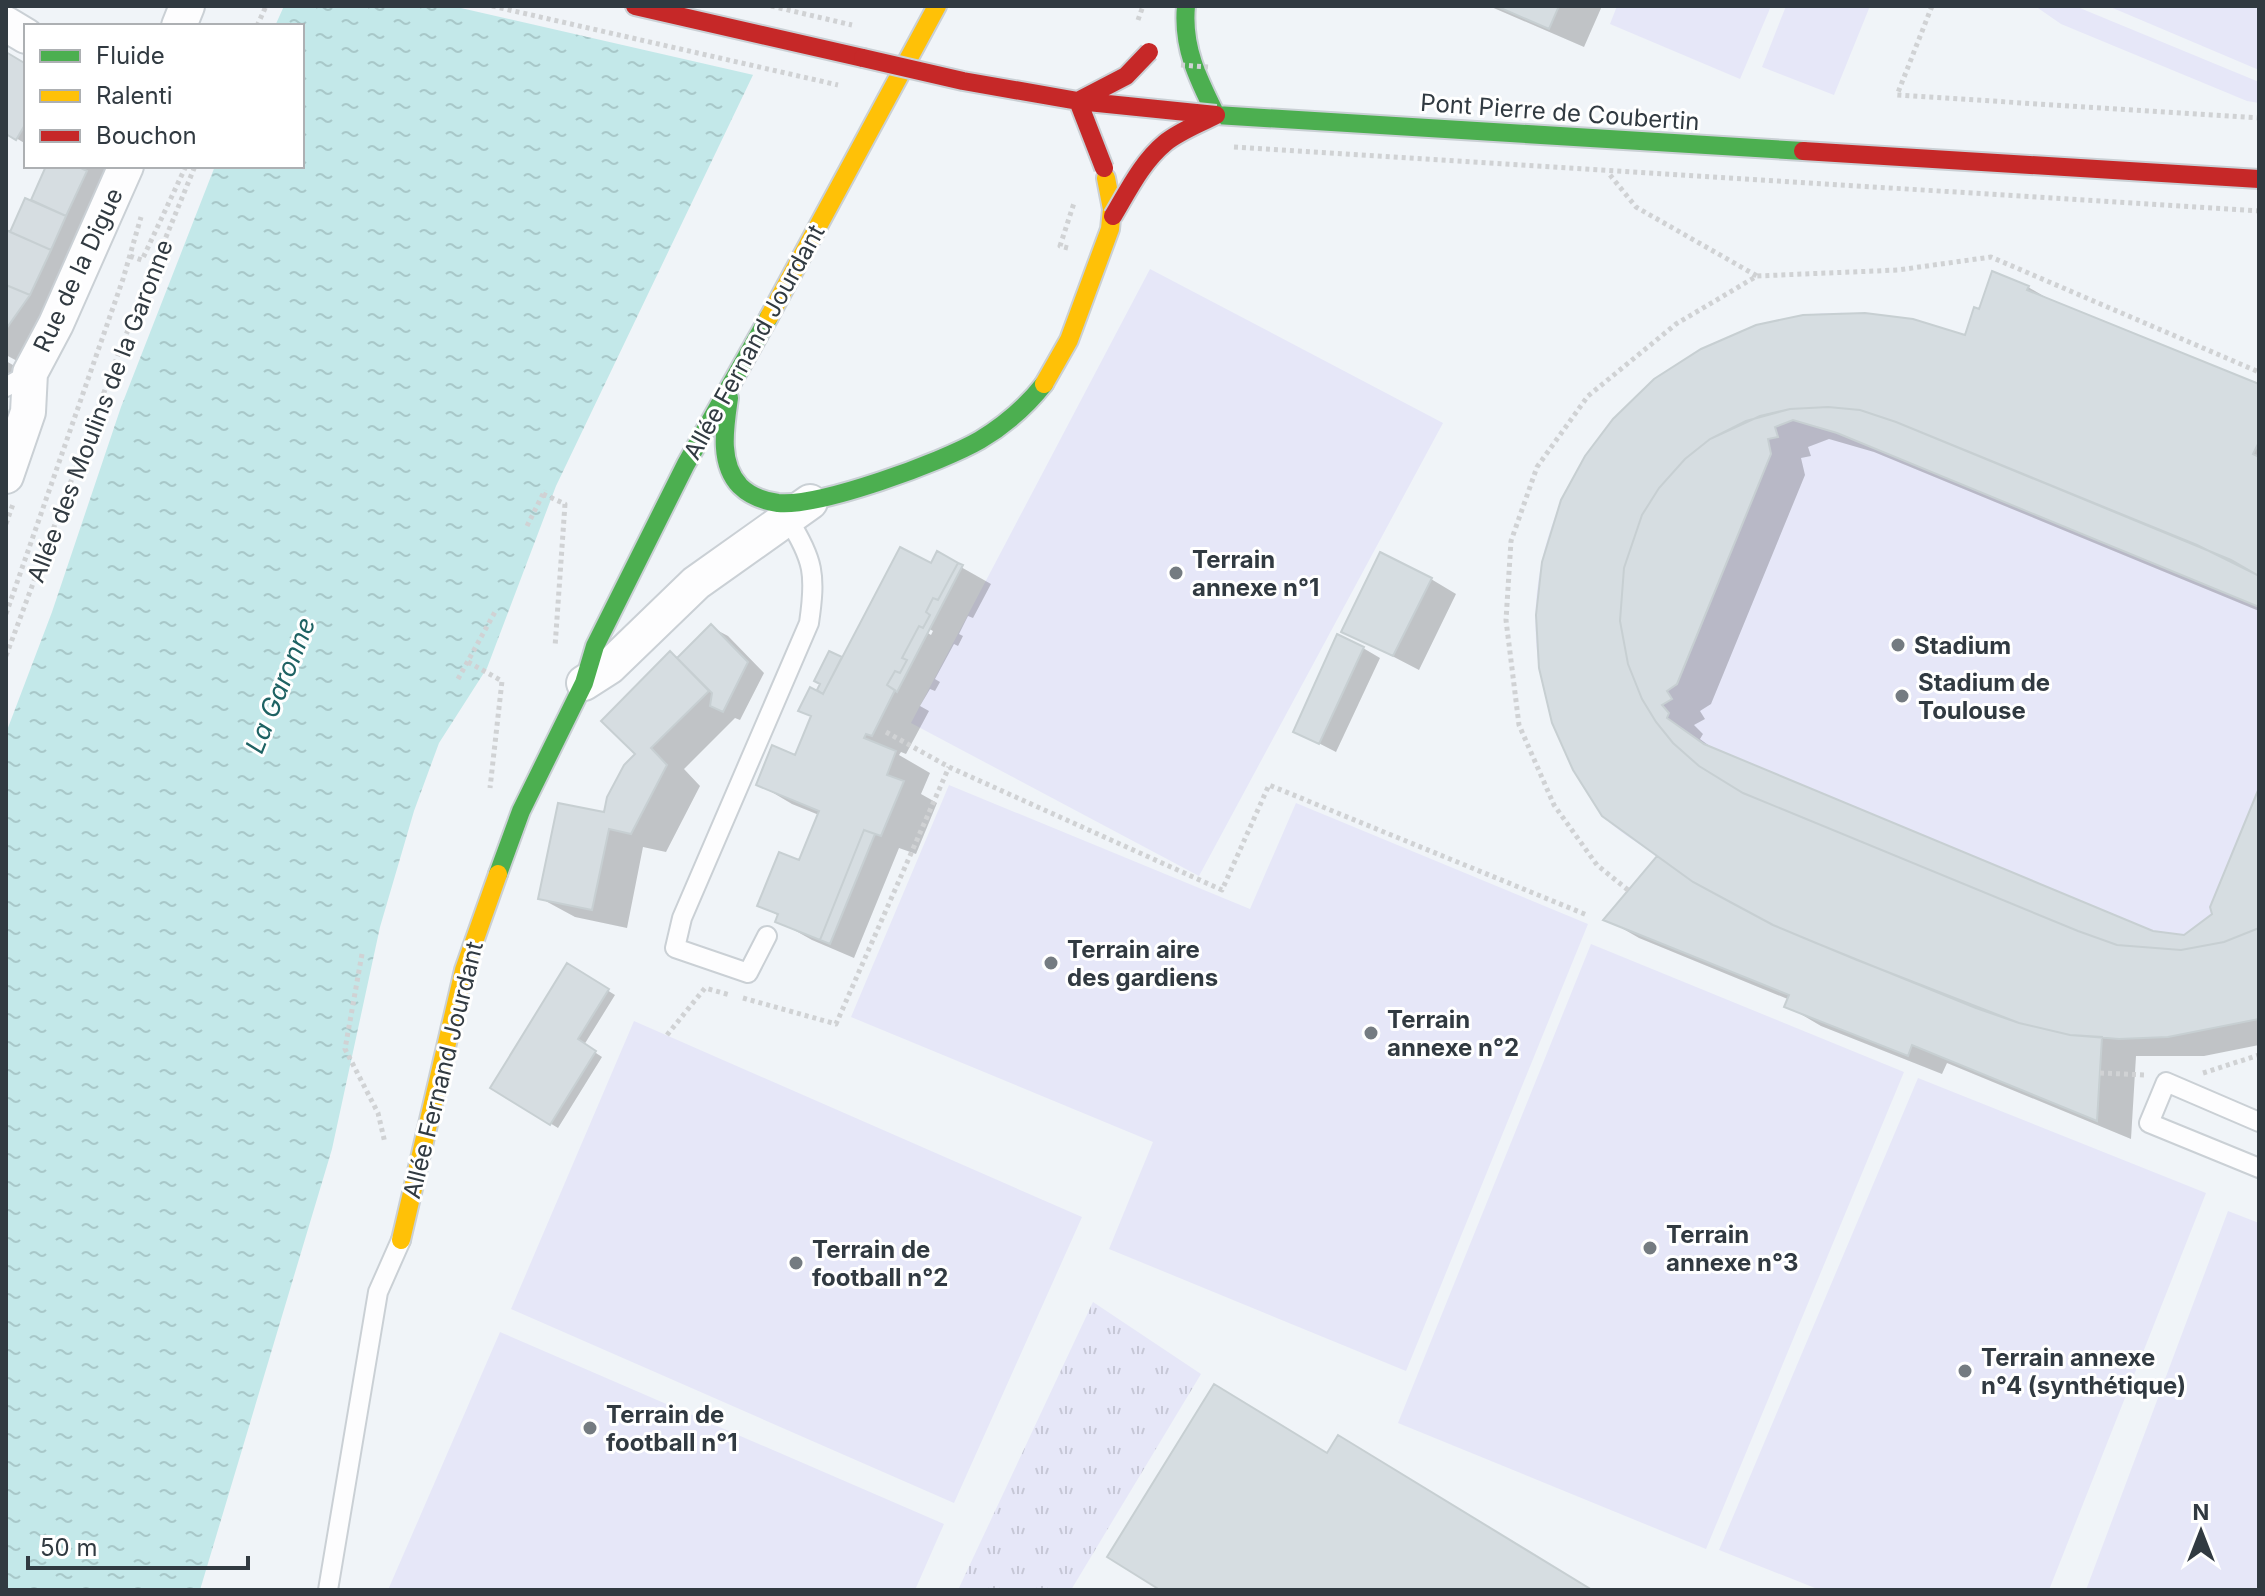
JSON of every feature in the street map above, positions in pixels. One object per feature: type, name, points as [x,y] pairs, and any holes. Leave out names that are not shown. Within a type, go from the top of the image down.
[{"type":"main road","name":"Pont Pierre de Coubertin","points":[[635,6],[963,81],[1078,101],[1224,120],[2259,179]]},
{"type":"main road","name":"Allée Fernand Jourdant","points":[[401,1240],[464,970],[517,823],[584,683],[595,646],[686,464],[937,6]]},
{"type":"main road","points":[[732,384],[724,429],[725,455],[737,483],[753,496],[799,510],[938,461],[982,439],[1017,414],[1043,386],[1065,350],[1113,216],[1140,172],[1168,141],[1224,120],[1188,54],[1184,19],[1186,6]]},
{"type":"main road","points":[[1113,216],[1104,168],[1078,101],[1126,76],[1149,52],[1155,40]]},
{"type":"street","points":[[6,24],[24,35]]},
{"type":"street","name":"Rue de la Digue","points":[[6,476],[28,412],[18,380],[56,324],[125,168]]},
{"type":"street","name":"Allée Fernand Jourdant","points":[[584,683],[609,667],[696,583],[799,510]]},
{"type":"lane","points":[[899,75],[962,91],[1103,117],[1224,120]]},
{"type":"lane","points":[[767,936],[748,973],[675,948],[682,918],[809,623],[813,596],[812,563],[804,544],[799,510]]},
{"type":"lane","points":[[2259,1122],[2166,1082],[2149,1123],[2259,1168]]},
{"type":"lane","points":[[328,1590],[378,1292],[401,1240]]},
{"type":"path","points":[[492,6],[845,87]]},
{"type":"path","points":[[1139,18],[1143,6]]},
{"type":"path","points":[[1932,6],[1897,95],[2259,118]]},
{"type":"path","points":[[1222,146],[2259,211]]},
{"type":"path","points":[[130,256],[142,260],[185,168]]},
{"type":"path","name":"Allée des Moulins de la Garonne","points":[[6,656],[119,352],[194,168]]},
{"type":"path","points":[[1060,246],[1073,206]]},
{"type":"path","points":[[6,614],[130,256],[142,213]]},
{"type":"path","points":[[1628,890],[1597,865],[1554,805],[1519,725],[1506,620],[1511,541],[1537,467],[1588,396],[1676,324],[1757,276],[1898,270],[1991,257],[2259,372]]},
{"type":"path","points":[[527,526],[544,492],[565,504],[554,654],[558,667],[584,683]]},
{"type":"path","points":[[458,679],[496,610]]},
{"type":"path","points":[[468,662],[502,681],[487,809],[517,823]]},
{"type":"path","points":[[886,732],[949,767],[1222,890],[1269,785],[1587,915]]},
{"type":"path","points":[[667,1035],[705,988],[836,1024],[949,767]]},
{"type":"path","points":[[362,954],[345,1049],[378,1113],[390,1168],[414,1184]]},
{"type":"green space","points":[[1617,6],[1771,6],[1740,79],[1610,24]]},
{"type":"green space","points":[[1786,6],[1870,6],[1834,95],[1762,67]]},
{"type":"green space","points":[[2035,6],[2075,6],[2259,82],[2259,103],[2247,101],[2061,24]]},
{"type":"green space","points":[[2108,6],[2259,6],[2259,70]]},
{"type":"green space","name":"Terrain annexe n°1","points":[[1150,269],[1443,423],[1199,876],[911,723]]},
{"type":"green space","name":"Stadium","points":[[1992,271],[2029,286],[2028,290],[2259,384],[2253,454],[2259,457],[2259,1019],[2168,1037],[2102,1038],[2097,1121],[1912,1045],[1908,1056],[1784,1007],[1789,995],[1603,920],[1656,856],[1603,816],[1575,771],[1562,746],[1548,705],[1536,636],[1538,582],[1550,530],[1572,481],[1601,436],[1638,396],[1680,363],[1729,337],[1794,316],[1867,314],[1905,319],[1965,335],[1974,307],[1979,308]]},
{"type":"green space","name":"Terrain annexe n°2","points":[[949,785],[1250,909],[1296,803],[1588,924],[1406,1371],[1109,1249],[1153,1142],[851,1017]]},
{"type":"green space","name":"Terrain annexe n°3","points":[[1591,944],[1904,1072],[1706,1549],[1398,1423]]},
{"type":"green space","name":"Terrain de football n°2","points":[[634,1021],[1082,1217],[954,1503],[511,1309]]},
{"type":"green space","name":"Terrain annexe n°4 (synthétique)","points":[[1918,1078],[2206,1193],[2049,1590],[1820,1590],[1719,1550]]},
{"type":"green space","points":[[2228,1211],[2259,1223],[2259,1590],[2086,1590]]},
{"type":"green space","points":[[1093,1302],[1201,1374],[1071,1590],[958,1590]]},
{"type":"green space","name":"Terrain de football n°1","points":[[500,1332],[944,1524],[915,1590],[388,1590]]},
{"type":"water","name":"La Garonne","points":[[284,6],[786,6],[556,486],[487,668],[439,743],[414,811],[380,927],[332,1149],[200,1590],[6,1590],[6,733],[52,612],[121,407],[214,168],[304,168],[304,24],[276,24]]},
{"type":"pier","points":[[452,6],[790,6],[758,76]]},
{"type":"building","points":[[1496,6],[1559,6],[1549,29]]},
{"type":"building","points":[[6,52],[24,63],[24,126],[16,140],[6,134]]},
{"type":"building","points":[[45,168],[81,168],[87,171],[66,216],[31,200]]},
{"type":"building","points":[[25,198],[66,216],[51,250],[10,232]]},
{"type":"building","points":[[6,230],[51,250],[30,295],[6,285]]},
{"type":"building","points":[[1992,271],[2029,286],[2027,290],[2259,384],[2259,442],[2253,454],[2259,457],[2259,576],[2197,545],[1896,422],[1860,410],[1828,407],[1790,409],[1746,421],[1710,439],[1685,459],[1659,488],[1642,515],[1624,568],[1620,621],[1628,664],[1642,699],[1673,743],[1699,766],[1743,793],[2117,945],[2181,950],[2224,942],[2259,928],[2259,1019],[2168,1037],[2119,1039],[2070,1035],[2019,1023],[1976,1008],[1773,925],[1693,882],[1602,816],[1573,770],[1552,723],[1539,668],[1536,615],[1542,562],[1561,500],[1585,456],[1613,419],[1654,379],[1701,349],[1756,325],[1803,315],[1865,313],[1913,319],[1965,335],[1974,307],[1979,309]]},
{"type":"building","points":[[6,285],[30,295],[6,329]]},
{"type":"building","points":[[1828,407],[1860,410],[1896,422],[2231,560],[2259,576],[2259,607],[1837,433],[1793,420],[1775,427],[1778,437],[1768,439],[1771,454],[1677,684],[1667,691],[1672,699],[1662,705],[1669,713],[1667,718],[1704,744],[2153,931],[2184,935],[2212,914],[2210,907],[2259,788],[2259,928],[2224,942],[2181,950],[2117,945],[1743,793],[1699,766],[1673,743],[1642,699],[1628,664],[1620,621],[1624,568],[1642,515],[1659,488],[1685,459],[1710,439],[1760,416],[1790,409]]},
{"type":"building","points":[[900,547],[931,563],[937,551],[958,563],[938,600],[933,598],[926,612],[930,615],[923,628],[919,626],[902,658],[907,660],[900,673],[895,671],[887,685],[895,690],[872,736],[866,734],[864,738],[896,751],[887,775],[904,781],[881,836],[864,830],[820,940],[775,922],[778,914],[757,906],[779,852],[799,860],[819,811],[756,785],[772,745],[795,755],[811,716],[798,711],[810,687],[823,694]]},
{"type":"building","points":[[1380,552],[1432,578],[1393,656],[1341,632]]},
{"type":"building","points":[[958,563],[963,565],[897,692],[887,685],[895,671],[900,673],[907,660],[902,658],[919,626],[923,628],[930,615],[926,612],[933,598],[938,600]]},
{"type":"building","points":[[711,624],[748,662],[723,712],[710,706],[712,693],[677,658]]},
{"type":"building","points":[[1337,634],[1364,647],[1319,744],[1293,732]]},
{"type":"building","points":[[670,651],[709,691],[651,748],[667,765],[631,834],[609,829],[592,910],[538,899],[558,803],[604,812],[607,797],[624,765],[635,754],[601,721]]},
{"type":"building","points":[[829,651],[842,657],[823,694],[817,690],[820,684],[814,681]]},
{"type":"building","points":[[864,830],[875,834],[830,944],[820,940]]},
{"type":"building","points":[[1657,856],[1693,882],[1773,925],[1857,960],[2019,1023],[2070,1035],[2102,1037],[2097,1121],[1912,1045],[1908,1056],[1784,1007],[1789,995],[1603,920]]},
{"type":"building","points":[[567,963],[609,989],[578,1039],[596,1051],[550,1125],[490,1088]]},
{"type":"building","points":[[1214,1384],[1327,1453],[1338,1435],[1592,1590],[1160,1590],[1107,1557]]},
{"type":"traffic: fast","points":[[1186,6],[1189,49],[1216,115],[1803,151]]},
{"type":"traffic: fast","points":[[498,874],[521,811],[584,683],[595,646],[686,464],[769,317]]},
{"type":"traffic: fast","points":[[729,398],[725,444],[733,477],[744,490],[758,498],[778,503],[850,491],[962,449],[1006,422],[1044,384]]},
{"type":"traffic: slow","points":[[769,317],[937,6]]},
{"type":"traffic: slow","points":[[1044,384],[1069,340],[1110,229],[1112,209],[1106,178]]},
{"type":"traffic: slow","points":[[401,1240],[464,970],[498,874]]},
{"type":"traffic: jam","points":[[635,6],[863,58]]},
{"type":"traffic: jam","points":[[1078,101],[1126,76],[1149,52]]},
{"type":"traffic: jam","points":[[863,58],[963,81],[1078,101],[1216,115]]},
{"type":"traffic: jam","points":[[1078,101],[1104,168]]},
{"type":"traffic: jam","points":[[1113,216],[1136,177],[1165,143],[1216,115]]},
{"type":"traffic: jam","points":[[1803,151],[2259,179]]},
{"type":"place","name":"Terrain annexe n°1","points":[[1176,573]]},
{"type":"place","name":"Stadium","points":[[1898,645]]},
{"type":"place","name":"Stadium de Toulouse","points":[[1902,696]]},
{"type":"place","name":"Terrain aire des gardiens","points":[[1051,963]]},
{"type":"place","name":"Terrain annexe n°2","points":[[1371,1033]]},
{"type":"place","name":"Terrain annexe n°3","points":[[1650,1248]]},
{"type":"place","name":"Terrain de football n°2","points":[[796,1263]]},
{"type":"place","name":"Terrain annexe n°4 (synthétique)","points":[[1965,1371]]},
{"type":"place","name":"Terrain de football n°1","points":[[590,1428]]}]
